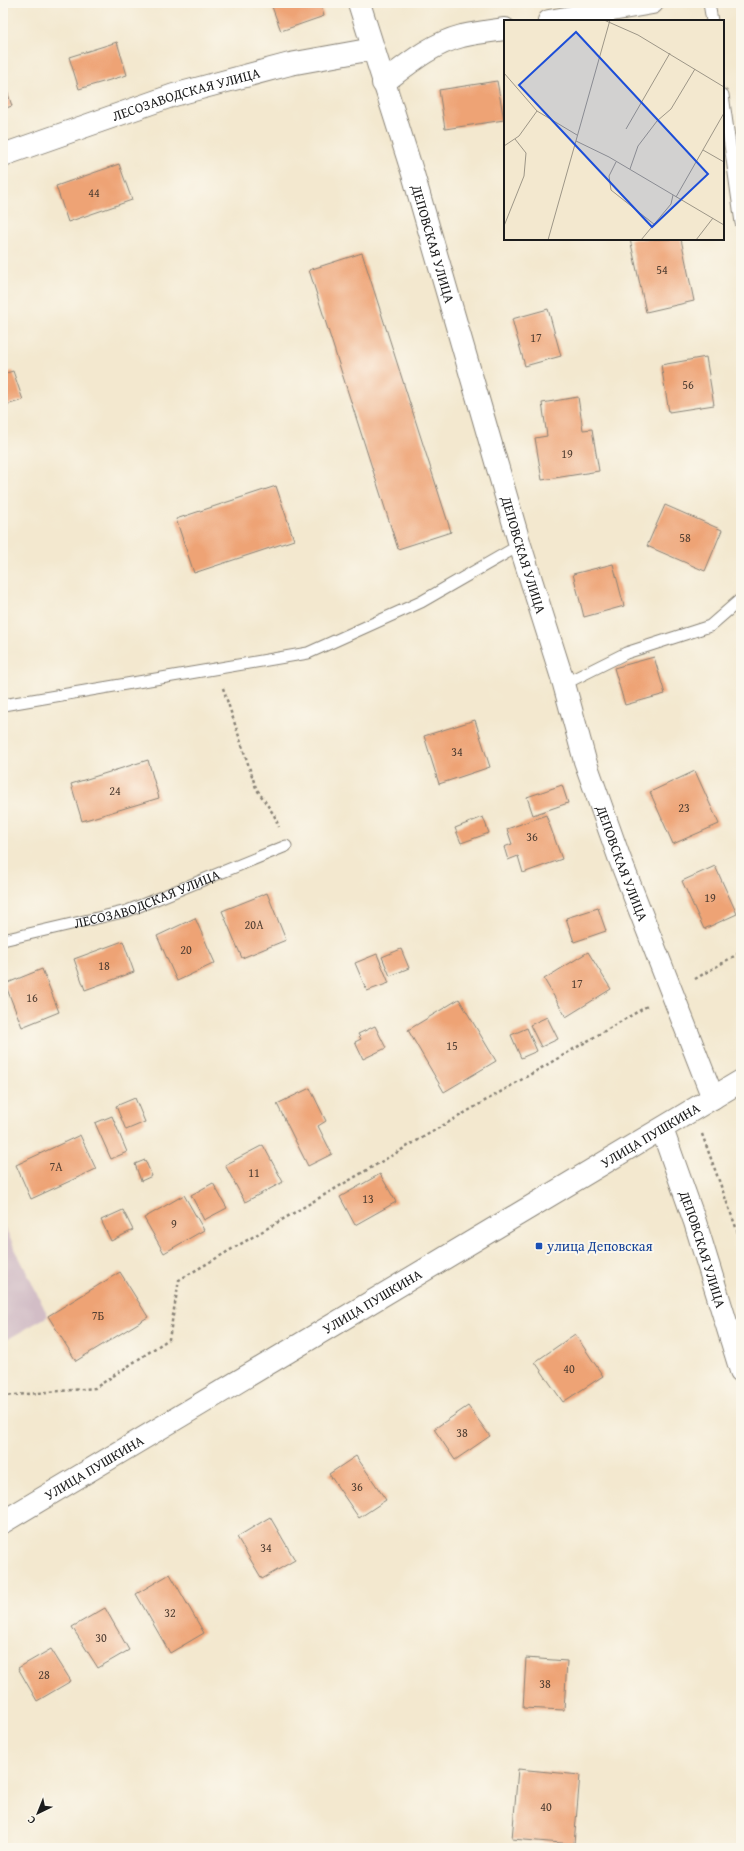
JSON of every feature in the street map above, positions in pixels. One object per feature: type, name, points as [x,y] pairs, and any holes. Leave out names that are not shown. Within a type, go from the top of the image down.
[{"type":"street","name":"ДЕПОВСКАЯ УЛИЦА","points":[[359,3],[372,49],[412,174],[520,545],[564,684],[584,761],[619,857],[713,1098]]},
{"type":"street","points":[[555,20],[652,3]]},
{"type":"street","points":[[384,83],[419,55],[438,45],[462,36],[504,29]]},
{"type":"street","name":"ЛЕСОЗАВОДСКАЯ УЛИЦА","points":[[3,155],[174,95],[290,64],[372,49]]},
{"type":"street","name":"УЛИЦА ПУШКИНА","points":[[3,1522],[741,1081]]},
{"type":"street","name":"ДЕПОВСКАЯ УЛИЦА","points":[[662,1129],[695,1222],[741,1371]]},
{"type":"lane","points":[[709,3],[712,20]]},
{"type":"lane","points":[[724,102],[741,223]]},
{"type":"lane","points":[[3,705],[308,653],[421,602],[520,545]]},
{"type":"lane","points":[[564,684],[626,652],[710,626],[741,599]]},
{"type":"lane","name":"ЛЕСОЗАВОДСКАЯ УЛИЦА","points":[[3,940],[127,911],[286,846]]},
{"type":"path","points":[[216,669],[256,788],[274,815],[286,846]]},
{"type":"path","points":[[3,1396],[94,1388],[169,1339],[179,1280],[741,952]]},
{"type":"shaded area","points":[[3,1224],[48,1316],[3,1342]]},
{"type":"building","points":[[320,3],[324,16],[281,31],[271,4]]},
{"type":"building","points":[[117,42],[127,75],[79,89],[69,57]]},
{"type":"building","points":[[3,79],[12,106],[3,109]]},
{"type":"building","points":[[497,81],[504,120],[445,129],[439,90]]},
{"type":"building","points":[[119,164],[132,200],[68,222],[56,186]]},
{"type":"building","points":[[630,240],[681,240],[694,301],[646,312]]},
{"type":"building","points":[[362,253],[451,532],[398,549],[309,270]]},
{"type":"building","points":[[548,309],[561,356],[525,366],[512,319]]},
{"type":"building","points":[[706,357],[714,405],[669,412],[661,365]]},
{"type":"building","points":[[13,371],[23,400],[3,406],[3,374]]},
{"type":"building","points":[[578,397],[583,430],[592,429],[599,471],[542,480],[535,438],[547,436],[542,403]]},
{"type":"building","points":[[276,486],[294,540],[194,573],[176,519]]},
{"type":"building","points":[[665,505],[722,530],[705,571],[647,546]]},
{"type":"building","points":[[613,564],[624,606],[584,617],[573,574]]},
{"type":"building","points":[[654,657],[665,694],[625,705],[614,668]]},
{"type":"building","points":[[475,720],[490,767],[439,784],[424,736]]},
{"type":"building","points":[[148,760],[159,798],[82,821],[71,784]]},
{"type":"building","points":[[695,771],[719,824],[673,844],[650,792]]},
{"type":"building","points":[[562,785],[568,803],[533,815],[527,797]]},
{"type":"building","points":[[546,815],[562,859],[523,873],[518,856],[508,860],[504,847],[512,844],[507,829]]},
{"type":"building","points":[[483,817],[489,833],[461,843],[455,828]]},
{"type":"building","points":[[715,866],[737,914],[704,929],[682,881]]},
{"type":"building","points":[[267,893],[286,940],[242,958],[222,911]]},
{"type":"building","points":[[598,908],[606,931],[574,942],[566,918]]},
{"type":"building","points":[[195,918],[215,963],[177,981],[157,936]]},
{"type":"building","points":[[123,941],[134,972],[85,990],[74,959]]},
{"type":"building","points":[[401,949],[409,968],[390,976],[382,957]]},
{"type":"building","points":[[588,952],[611,989],[566,1017],[544,979]]},
{"type":"building","points":[[377,954],[389,983],[367,991],[355,963]]},
{"type":"building","points":[[42,969],[59,1012],[22,1027],[5,984]]},
{"type":"building","points":[[459,999],[496,1061],[444,1092],[408,1030]]},
{"type":"building","points":[[547,1017],[558,1039],[541,1047],[530,1025]]},
{"type":"building","points":[[375,1026],[386,1048],[363,1059],[355,1042],[361,1039],[358,1034]]},
{"type":"building","points":[[527,1028],[537,1051],[521,1058],[511,1035]]},
{"type":"building","points":[[310,1088],[326,1121],[318,1126],[332,1154],[308,1166],[277,1104]]},
{"type":"building","points":[[135,1098],[145,1122],[126,1130],[116,1106]]},
{"type":"building","points":[[112,1116],[127,1152],[111,1159],[95,1123]]},
{"type":"building","points":[[80,1135],[96,1169],[31,1199],[16,1165]]},
{"type":"building","points":[[263,1145],[283,1182],[245,1202],[225,1165]]},
{"type":"building","points":[[145,1160],[152,1176],[141,1181],[135,1164]]},
{"type":"building","points":[[380,1174],[396,1202],[355,1225],[340,1197]]},
{"type":"building","points":[[213,1183],[227,1208],[204,1220],[191,1195]]},
{"type":"building","points":[[184,1195],[204,1230],[164,1253],[144,1218]]},
{"type":"building","points":[[123,1210],[133,1230],[111,1241],[101,1220]]},
{"type":"building","points":[[120,1272],[148,1317],[76,1361],[48,1316]]},
{"type":"building","points":[[575,1334],[603,1376],[563,1402],[535,1362]]},
{"type":"building","points":[[468,1406],[490,1436],[455,1460],[434,1429]]},
{"type":"building","points":[[356,1456],[386,1500],[359,1518],[329,1474]]},
{"type":"building","points":[[270,1517],[295,1560],[262,1579],[237,1537]]},
{"type":"building","points":[[170,1574],[204,1633],[170,1653],[136,1594]]},
{"type":"building","points":[[105,1608],[129,1650],[98,1668],[72,1627]]},
{"type":"building","points":[[51,1649],[71,1681],[37,1701],[18,1668]]},
{"type":"building","points":[[526,1658],[567,1661],[564,1710],[523,1708]]},
{"type":"building","points":[[518,1769],[580,1775],[574,1844],[512,1839]]},
{"type":"place","name":"улица Деповская","points":[[539,1246]]}]
